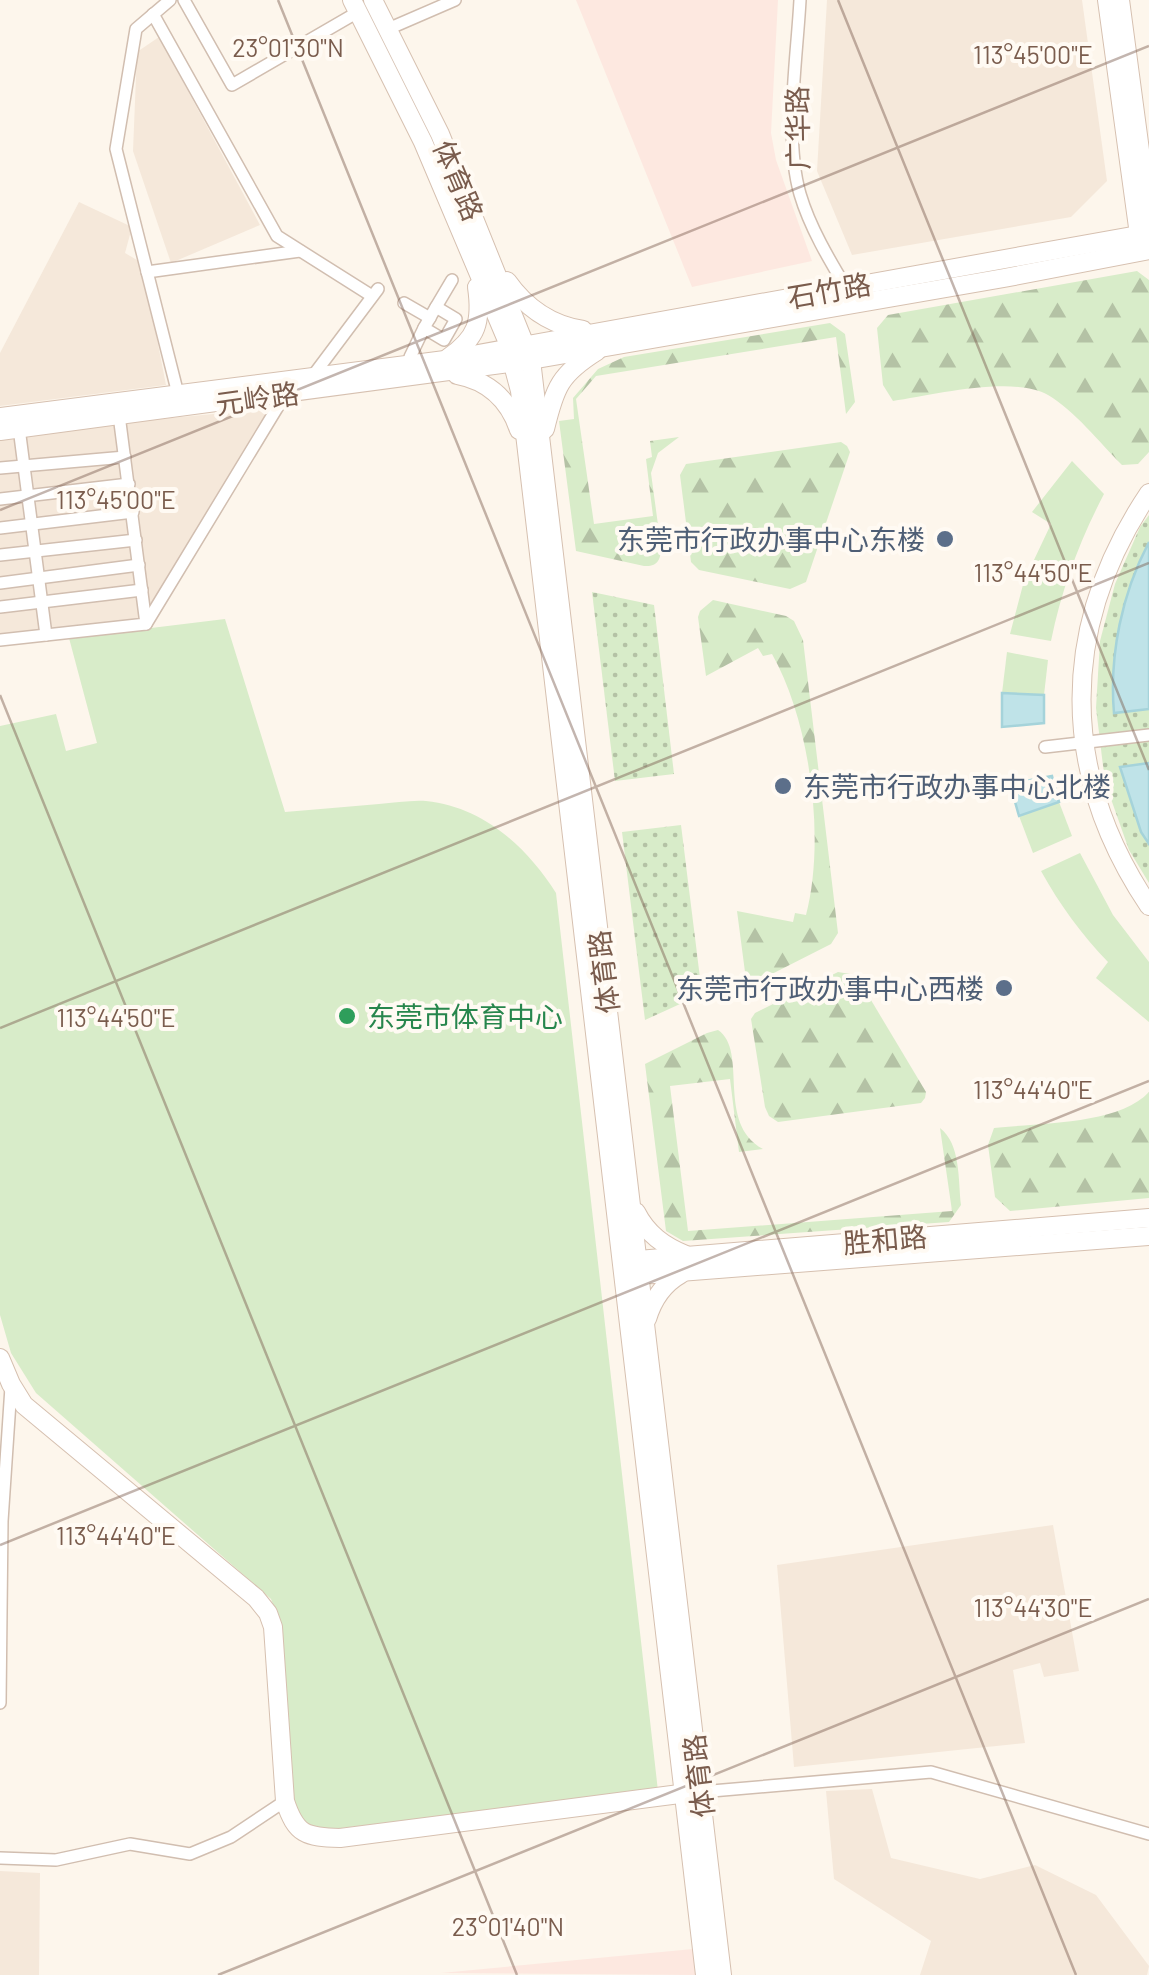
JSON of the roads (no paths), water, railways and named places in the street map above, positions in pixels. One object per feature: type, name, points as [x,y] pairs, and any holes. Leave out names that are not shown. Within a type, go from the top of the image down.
[{"type":"main road","points":[[1107,0],[1145,242]]},
{"type":"main road","points":[[1120,0],[1149,218]]},
{"type":"main road","name":"体育路","points":[[361,4],[388,29],[440,134],[482,259],[520,355],[630,1194],[630,1268],[646,1335],[692,1792],[705,1975]]},
{"type":"main road","name":"体育路","points":[[361,4],[423,142],[482,259]]},
{"type":"main road","name":"石竹路","points":[[520,355],[1145,242]]},
{"type":"main road","points":[[482,259],[528,307],[547,320],[601,340],[558,386],[533,445]]},
{"type":"main road","points":[[482,259],[479,323],[446,366],[486,384],[501,396],[533,445]]},
{"type":"main road","name":"元岭路","points":[[0,431],[288,394],[520,355]]},
{"type":"main road","name":"元岭路","points":[[0,417],[312,377],[446,366]]},
{"type":"main road","name":"体育路","points":[[533,445],[692,1792],[722,1975]]},
{"type":"main road","points":[[1149,493],[1120,538],[1090,616],[1082,690],[1085,743],[1106,828],[1149,906]]},
{"type":"main road","points":[[630,1194],[649,1233],[688,1264],[657,1295],[648,1314],[646,1335]]},
{"type":"main road","name":"胜和路","points":[[630,1268],[1149,1235]]},
{"type":"main road","points":[[0,1358],[24,1404],[256,1598],[268,1614],[273,1627],[285,1801],[297,1828],[310,1837],[340,1838],[692,1792]]},
{"type":"street","points":[[170,0],[136,29],[116,149],[178,394]]},
{"type":"street","points":[[184,0],[232,84],[361,4]]},
{"type":"street","name":"广华路","points":[[800,0],[792,140],[796,175],[809,215],[850,295]]},
{"type":"street","points":[[388,29],[450,1]]},
{"type":"street","points":[[153,14],[277,236],[375,292],[312,377]]},
{"type":"street","points":[[147,272],[300,250]]},
{"type":"street","points":[[410,357],[452,280]]},
{"type":"street","points":[[404,303],[430,318],[444,340],[456,319],[430,318]]},
{"type":"street","points":[[450,329],[463,336]]},
{"type":"street","points":[[146,624],[288,394]]},
{"type":"street","points":[[119,415],[146,624]]},
{"type":"street","points":[[20,428],[46,635]]},
{"type":"street","points":[[0,468],[125,457]]},
{"type":"street","points":[[0,500],[129,484]]},
{"type":"street","points":[[0,528],[133,512]]},
{"type":"street","points":[[0,555],[136,540]]},
{"type":"street","points":[[0,582],[139,565]]},
{"type":"street","points":[[0,608],[142,590]]},
{"type":"street","points":[[0,640],[146,624]]},
{"type":"street","points":[[1045,748],[1149,735]]},
{"type":"street","points":[[0,1703],[2,1522],[11,1384]]},
{"type":"street","points":[[692,1792],[931,1772],[1149,1834]]},
{"type":"street","points":[[0,1858],[56,1860],[130,1844],[190,1854],[231,1837],[285,1801]]},
{"type":"water","points":[[1149,542],[1149,709],[1114,713],[1120,625],[1131,582]]},
{"type":"water","points":[[1002,693],[1044,695],[1044,723],[1002,727]]},
{"type":"water","points":[[1149,763],[1149,844],[1141,832],[1120,767]]},
{"type":"water","points":[[1052,776],[1059,802],[1019,816],[1010,784]]},
{"type":"place","name":"东莞市行政办事中心东楼","points":[[945,539]]},
{"type":"place","name":"东莞市行政办事中心北楼","points":[[783,786]]},
{"type":"place","name":"东莞市行政办事中心西楼","points":[[1004,988]]},
{"type":"place","name":"东莞市体育中心","points":[[347,1016]]}]
